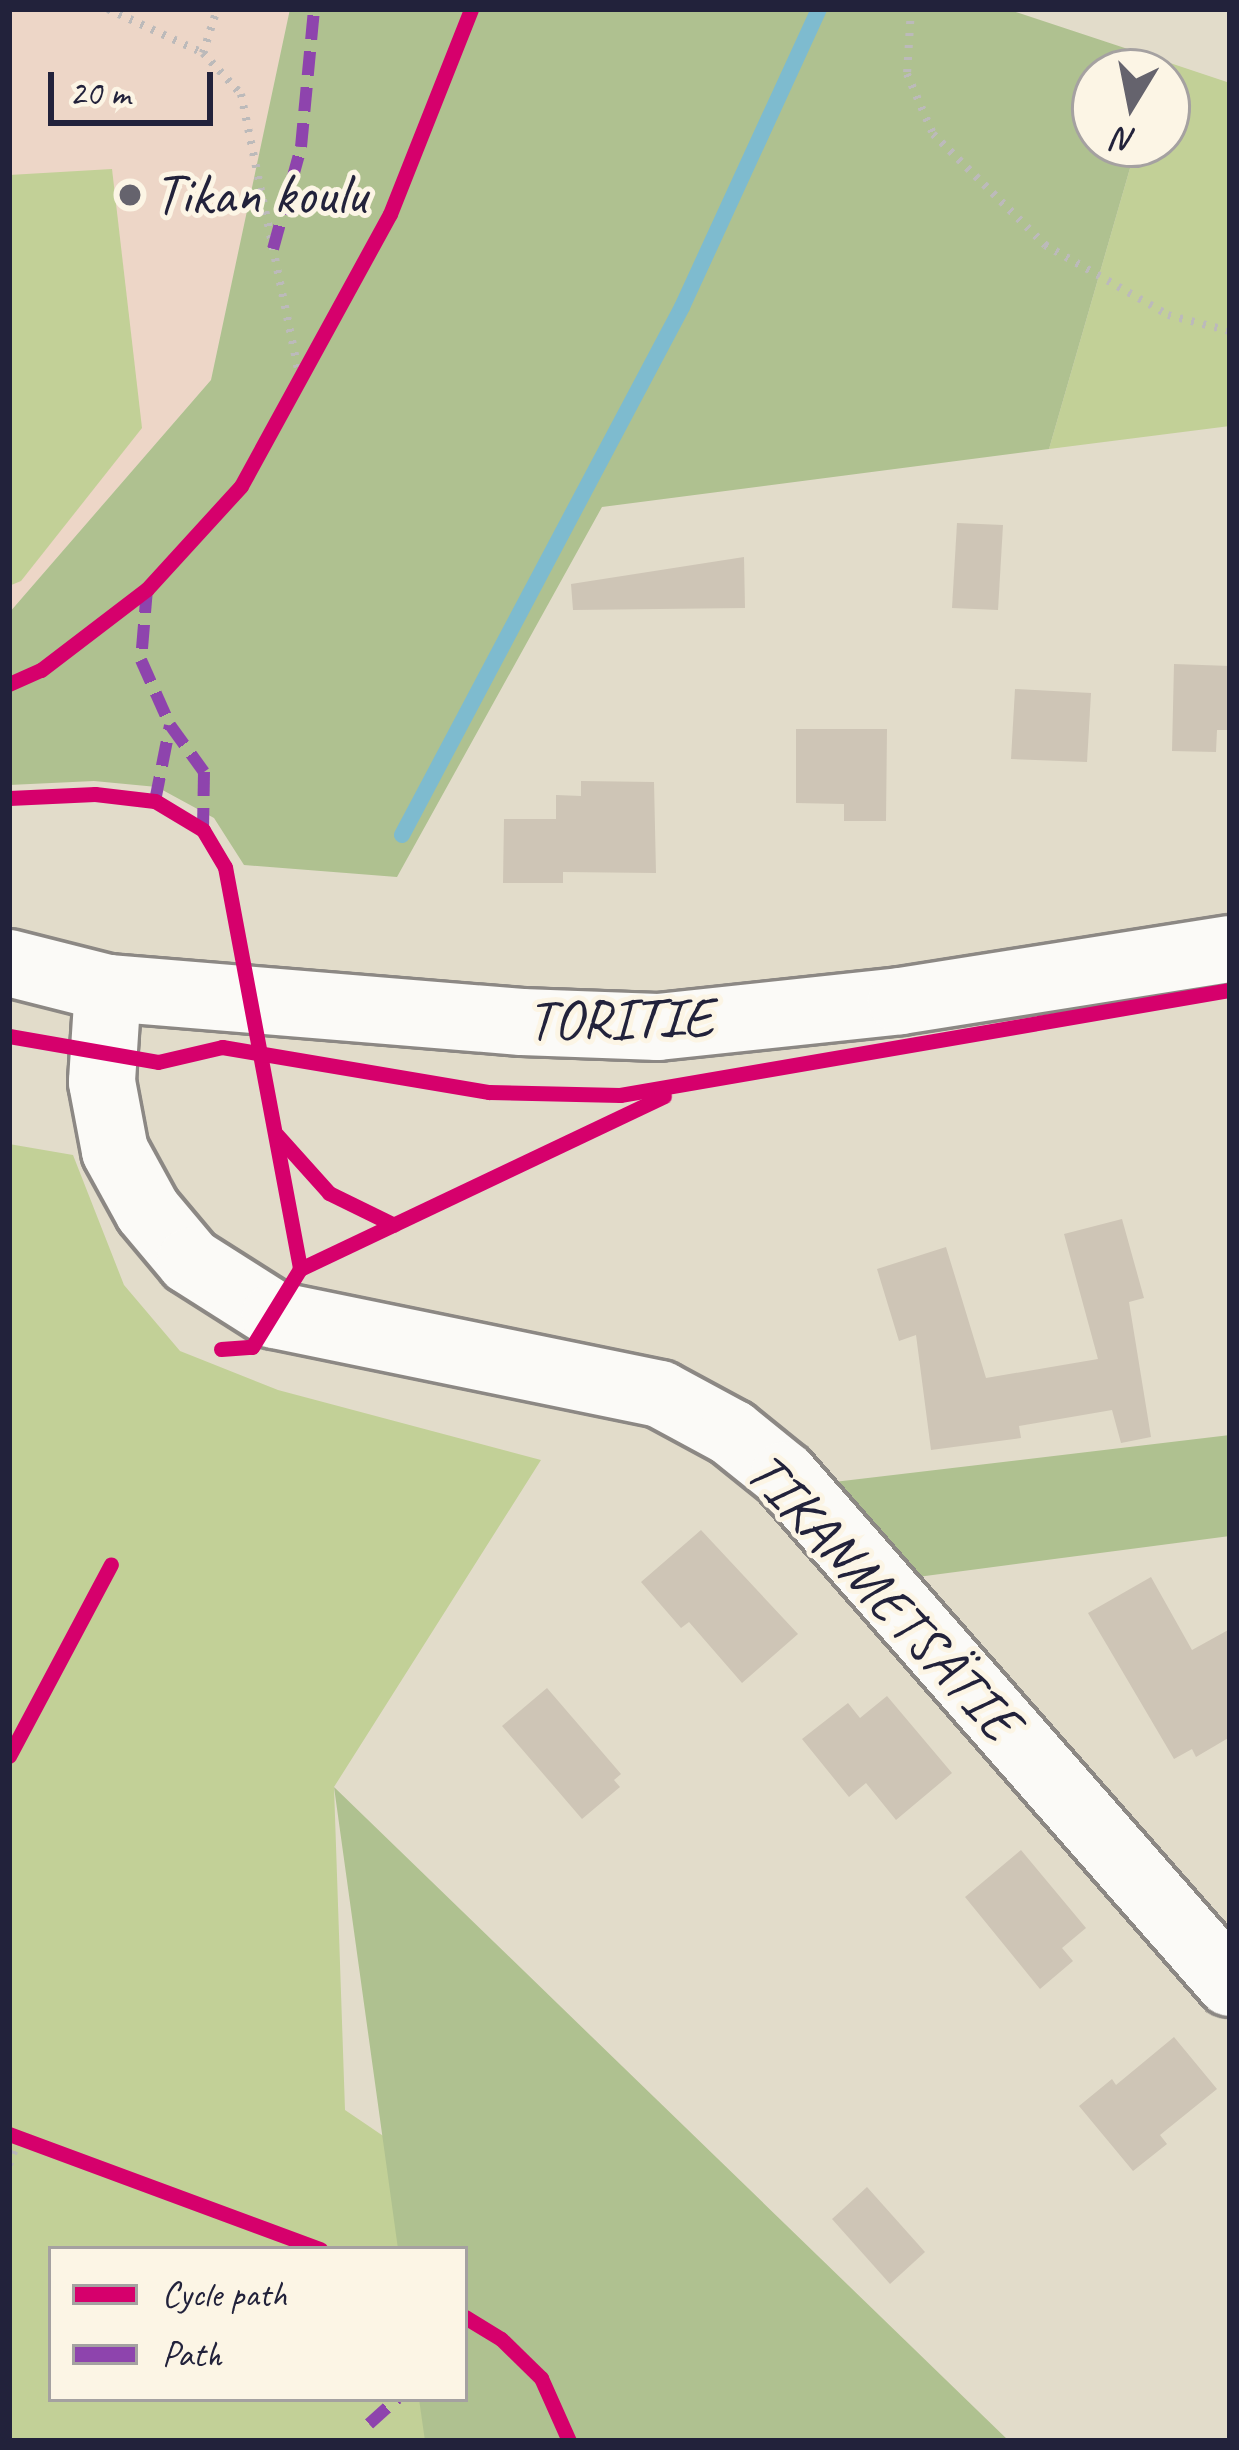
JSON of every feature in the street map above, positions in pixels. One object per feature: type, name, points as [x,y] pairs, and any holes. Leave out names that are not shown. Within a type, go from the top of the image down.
[{"type":"street","name":"TORITIE","points":[[9,963],[108,988],[522,1022],[658,1027],[901,1000],[1230,949]]},
{"type":"street","name":"TIKANMETSÄTIE","points":[[108,988],[102,1082],[115,1151],[148,1211],[190,1261],[274,1315],[660,1394],[732,1433],[784,1475],[1230,1983]]},
{"type":"path","points":[[108,9],[203,53],[241,94],[301,385]]},
{"type":"path","points":[[203,53],[217,9]]},
{"type":"path","points":[[910,9],[907,74],[933,134],[1045,244],[1168,315],[1230,331]]},
{"type":"path","points":[[289,405],[310,366]]},
{"type":"path","points":[[9,2054],[21,2091]]},
{"type":"path","points":[[9,2165],[20,2132]]},
{"type":"shaded area","name":"Tikan koulu","points":[[9,9],[290,9],[211,380],[9,613]]},
{"type":"green space","points":[[290,9],[1007,9],[1125,48],[1071,48],[1071,168],[1130,168],[1049,449],[602,507],[397,877],[244,865],[214,818],[157,787],[94,781],[9,785],[9,613],[211,380]]},
{"type":"green space","points":[[1191,70],[1230,83],[1230,426],[1049,449],[1130,168],[1191,168]]},
{"type":"green space","points":[[112,169],[142,428],[21,581],[9,586],[9,175]]},
{"type":"green space","points":[[9,1144],[73,1155],[124,1285],[180,1351],[278,1390],[541,1460],[334,1787],[345,2110],[426,2165],[446,2246],[48,2246],[48,2402],[453,2402],[453,2441],[9,2441]]},
{"type":"green space","points":[[1230,1435],[1230,1536],[910,1578],[834,1482]]},
{"type":"green space","points":[[334,1787],[1009,2441],[425,2441],[419,2402],[468,2402],[468,2246],[398,2246]]},
{"type":"building","points":[[957,523],[1003,525],[998,610],[952,608]]},
{"type":"building","points":[[744,557],[745,608],[573,610],[571,584]]},
{"type":"building","points":[[1174,664],[1230,666],[1230,730],[1217,730],[1216,752],[1172,751]]},
{"type":"building","points":[[1015,689],[1091,693],[1087,762],[1011,759]]},
{"type":"building","points":[[796,729],[887,729],[886,821],[844,821],[844,804],[796,803]]},
{"type":"building","points":[[581,781],[654,782],[656,873],[563,872],[563,883],[503,883],[504,819],[556,819],[556,795],[581,796]]},
{"type":"building","points":[[1122,1219],[1144,1298],[1129,1302],[1151,1437],[1121,1443],[1112,1410],[1019,1426],[1021,1438],[931,1450],[916,1335],[899,1341],[877,1269],[946,1247],[986,1378],[1098,1359],[1064,1234]]},
{"type":"building","points":[[701,1530],[798,1634],[742,1683],[689,1622],[681,1628],[641,1582]]},
{"type":"building","points":[[1151,1577],[1192,1650],[1230,1629],[1230,1737],[1196,1757],[1192,1749],[1174,1759],[1088,1613]]},
{"type":"building","points":[[547,1688],[621,1774],[614,1780],[620,1787],[582,1819],[502,1726]]},
{"type":"building","points":[[887,1696],[952,1773],[896,1820],[866,1783],[849,1797],[802,1739],[848,1703],[860,1718]]},
{"type":"building","points":[[1021,1850],[1086,1928],[1062,1948],[1073,1961],[1040,1989],[965,1897]]},
{"type":"building","points":[[1174,2037],[1217,2089],[1160,2135],[1167,2144],[1133,2171],[1079,2106],[1112,2079],[1116,2085]]},
{"type":"building","points":[[867,2187],[925,2252],[890,2284],[832,2219]]},
{"type":"waterway","points":[[402,835],[682,307],[819,9]]},
{"type":"marked path","points":[[273,249],[301,147],[314,9]]},
{"type":"marked path","points":[[147,589],[141,660],[170,725],[204,772],[203,830]]},
{"type":"marked path","points":[[155,801],[170,725]]},
{"type":"marked path","points":[[369,2424],[394,2402]]},
{"type":"cycle path","points":[[9,684],[41,670],[147,589],[241,486],[390,214],[471,9]]},
{"type":"cycle path","points":[[9,798],[95,794],[155,801],[203,830],[225,867],[300,1269]]},
{"type":"cycle path","points":[[9,1036],[158,1062],[222,1047],[489,1092],[620,1095],[1230,990]]},
{"type":"cycle path","points":[[221,1349],[252,1347],[300,1269],[664,1096]]},
{"type":"cycle path","points":[[277,1135],[329,1193],[394,1225]]},
{"type":"cycle path","points":[[9,1756],[111,1564]]},
{"type":"cycle path","points":[[9,2134],[312,2246]]},
{"type":"cycle path","points":[[468,2319],[501,2339],[541,2378],[569,2441]]},
{"type":"place","name":"Tikan koulu","points":[[130,195]]}]
